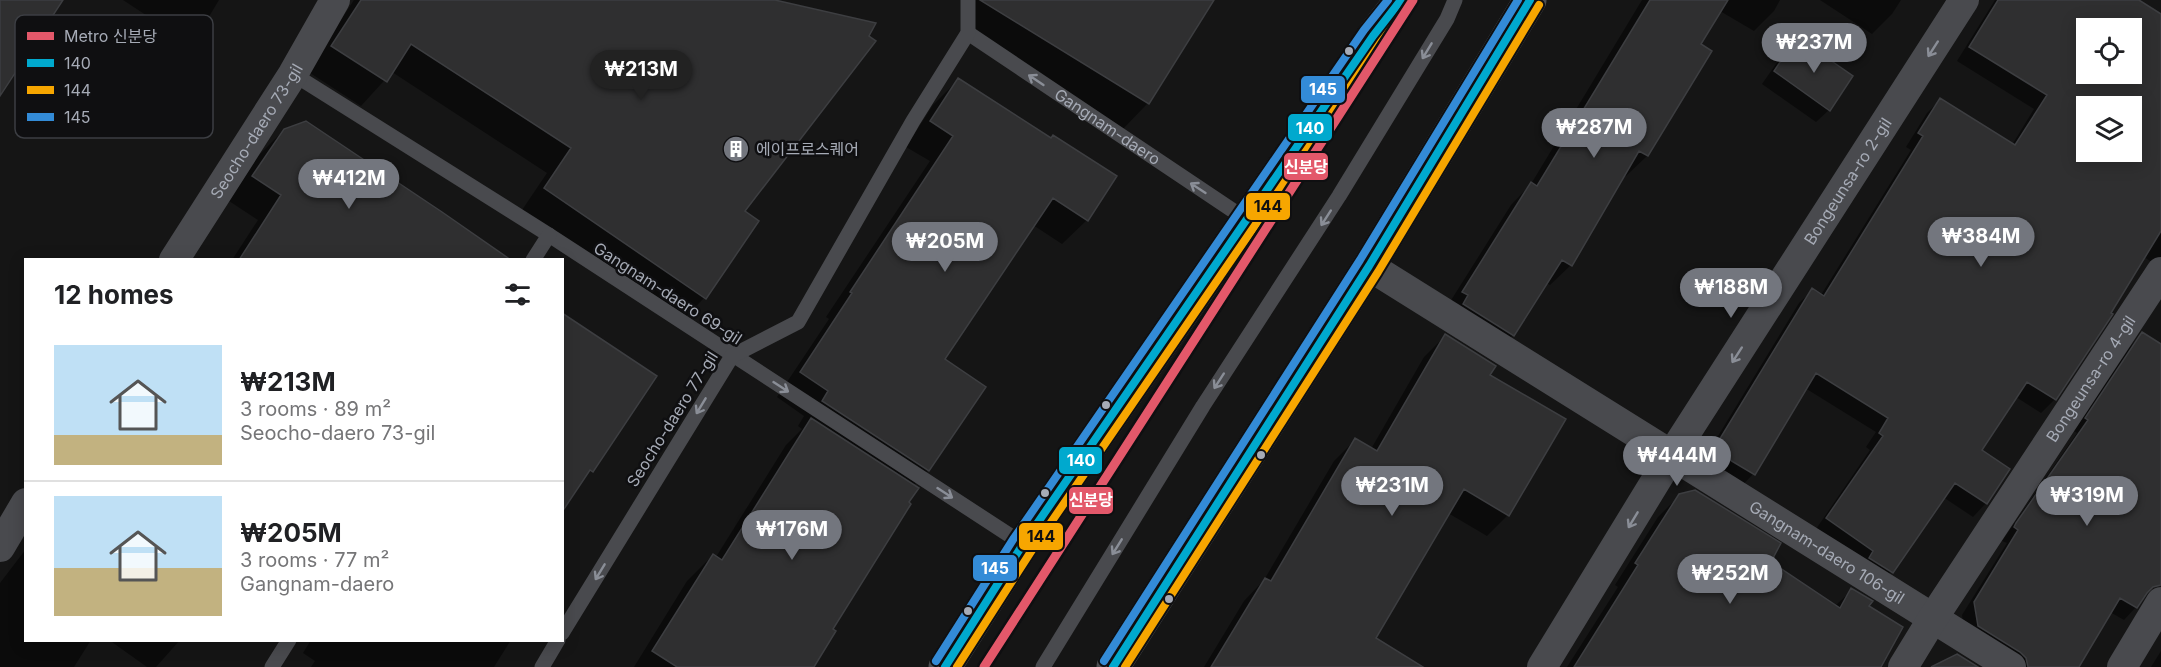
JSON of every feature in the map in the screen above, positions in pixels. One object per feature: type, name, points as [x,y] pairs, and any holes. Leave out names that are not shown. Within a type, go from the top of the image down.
[{"type":"main road","points":[[945,667],[1023,544],[1373,36],[1401,0]]},
{"type":"main road","points":[[1114,663],[1369,266],[1530,0]]},
{"type":"street","name":"Seocho-daero 73-gil","points":[[175,258],[293,74],[335,0]]},
{"type":"street","name":"Bongeunsa-ro 2-gil","points":[[1542,667],[1671,456],[1964,0]]},
{"type":"street","name":"Gangnam-daero 106-gil","points":[[1369,266],[2011,667]]},
{"type":"street","name":"Bongeunsa-ro 4-gil","points":[[1903,667],[2161,272]]},
{"type":"street","points":[[0,547],[24,506]]},
{"type":"street","points":[[2122,667],[2161,602]]},
{"type":"lane","points":[[968,0],[968,33]]},
{"type":"lane","points":[[1043,667],[1203,406],[1339,196],[1447,19],[1455,0]]},
{"type":"lane","name":"Gangnam-daero","points":[[968,33],[1247,220]]},
{"type":"lane","name":"Seocho-daero 77-gil","points":[[564,630],[732,356],[798,322],[913,121],[968,33]]},
{"type":"lane","name":"Gangnam-daero 69-gil","points":[[293,74],[549,235],[1023,544]]},
{"type":"lane","points":[[534,258],[549,235]]},
{"type":"lane","points":[[272,667],[288,642]]},
{"type":"lane","points":[[542,667],[557,642]]},
{"type":"building","points":[[0,0],[63,0],[53,15],[15,15],[15,73],[0,96]]},
{"type":"building","points":[[361,0],[775,0],[876,23],[869,36],[876,41],[745,211],[759,221],[706,299],[544,188],[571,148],[411,44],[387,82],[331,46]]},
{"type":"building","points":[[980,0],[1214,0],[1149,104]]},
{"type":"building","points":[[1650,0],[1728,0],[1701,44],[1712,51],[1648,156],[1639,151],[1572,266],[1562,260],[1514,336],[1463,304],[1468,295],[1462,292],[1531,182],[1537,186]]},
{"type":"building","points":[[1998,0],[2139,0],[2161,14],[2161,231],[2111,313],[2113,314],[2056,400],[2027,382],[1982,450],[2010,469],[1987,504],[1955,483],[1893,573],[1869,558],[1873,551],[1826,518],[1883,436],[1879,433],[1888,418],[1816,373],[1755,475],[1713,450],[1812,288],[1824,296],[1923,136],[1918,133],[1940,98],[2015,145],[2047,95],[1969,47]]},
{"type":"building","points":[[1797,37],[1853,76],[1830,111],[1774,71]]},
{"type":"building","points":[[958,78],[1051,138],[1053,135],[1117,176],[1088,221],[1053,198],[945,359],[986,387],[929,471],[822,401],[828,391],[800,372],[953,136],[930,121]]},
{"type":"building","points":[[306,121],[508,258],[240,258],[281,195],[252,176],[284,129]]},
{"type":"building","points":[[564,314],[657,376],[593,472],[590,470],[564,509]]},
{"type":"building","points":[[2142,332],[2161,344],[2161,585],[2153,587],[2137,608],[2120,598],[2079,667],[2028,667],[2026,658],[2020,652],[1978,626],[1974,602],[2018,530],[2014,527],[2016,523],[2088,420],[2085,418]]},
{"type":"building","points":[[1445,334],[1496,366],[1490,375],[1566,419],[1509,516],[1464,489],[1376,638],[1423,667],[1211,667],[1265,578],[1271,581],[1355,438],[1377,451]]},
{"type":"building","points":[[811,418],[919,488],[909,502],[911,504],[833,629],[836,631],[814,667],[677,667],[652,651],[713,554],[722,560]]},
{"type":"building","points":[[1695,490],[1781,543],[1771,562],[1840,608],[1851,588],[1873,601],[1869,606],[1903,627],[1881,667],[1574,667],[1638,565],[1635,563],[1679,494]]},
{"type":"building","points":[[1957,654],[1978,667],[1931,667]]},
{"type":"metro line","name":"신분당","points":[[984,667],[1413,0]]},
{"type":"transit line","name":"145","points":[[936,661],[1014,538],[1364,30],[1388,0]]},
{"type":"transit line","name":"140","points":[[945,667],[1023,544],[1373,36],[1401,0]]},
{"type":"transit line","name":"145","points":[[1104,661],[1360,260],[1518,0]]},
{"type":"transit line","name":"140","points":[[1113,667],[1369,266],[1530,0]]},
{"type":"transit line","name":"144","points":[[1125,667],[1378,272],[1539,5]]},
{"type":"transit line","name":"144","points":[[957,667],[1032,550],[1381,42],[1409,6]]},
{"type":"place","name":"에이프로스퀘어","points":[[736,149]]}]
